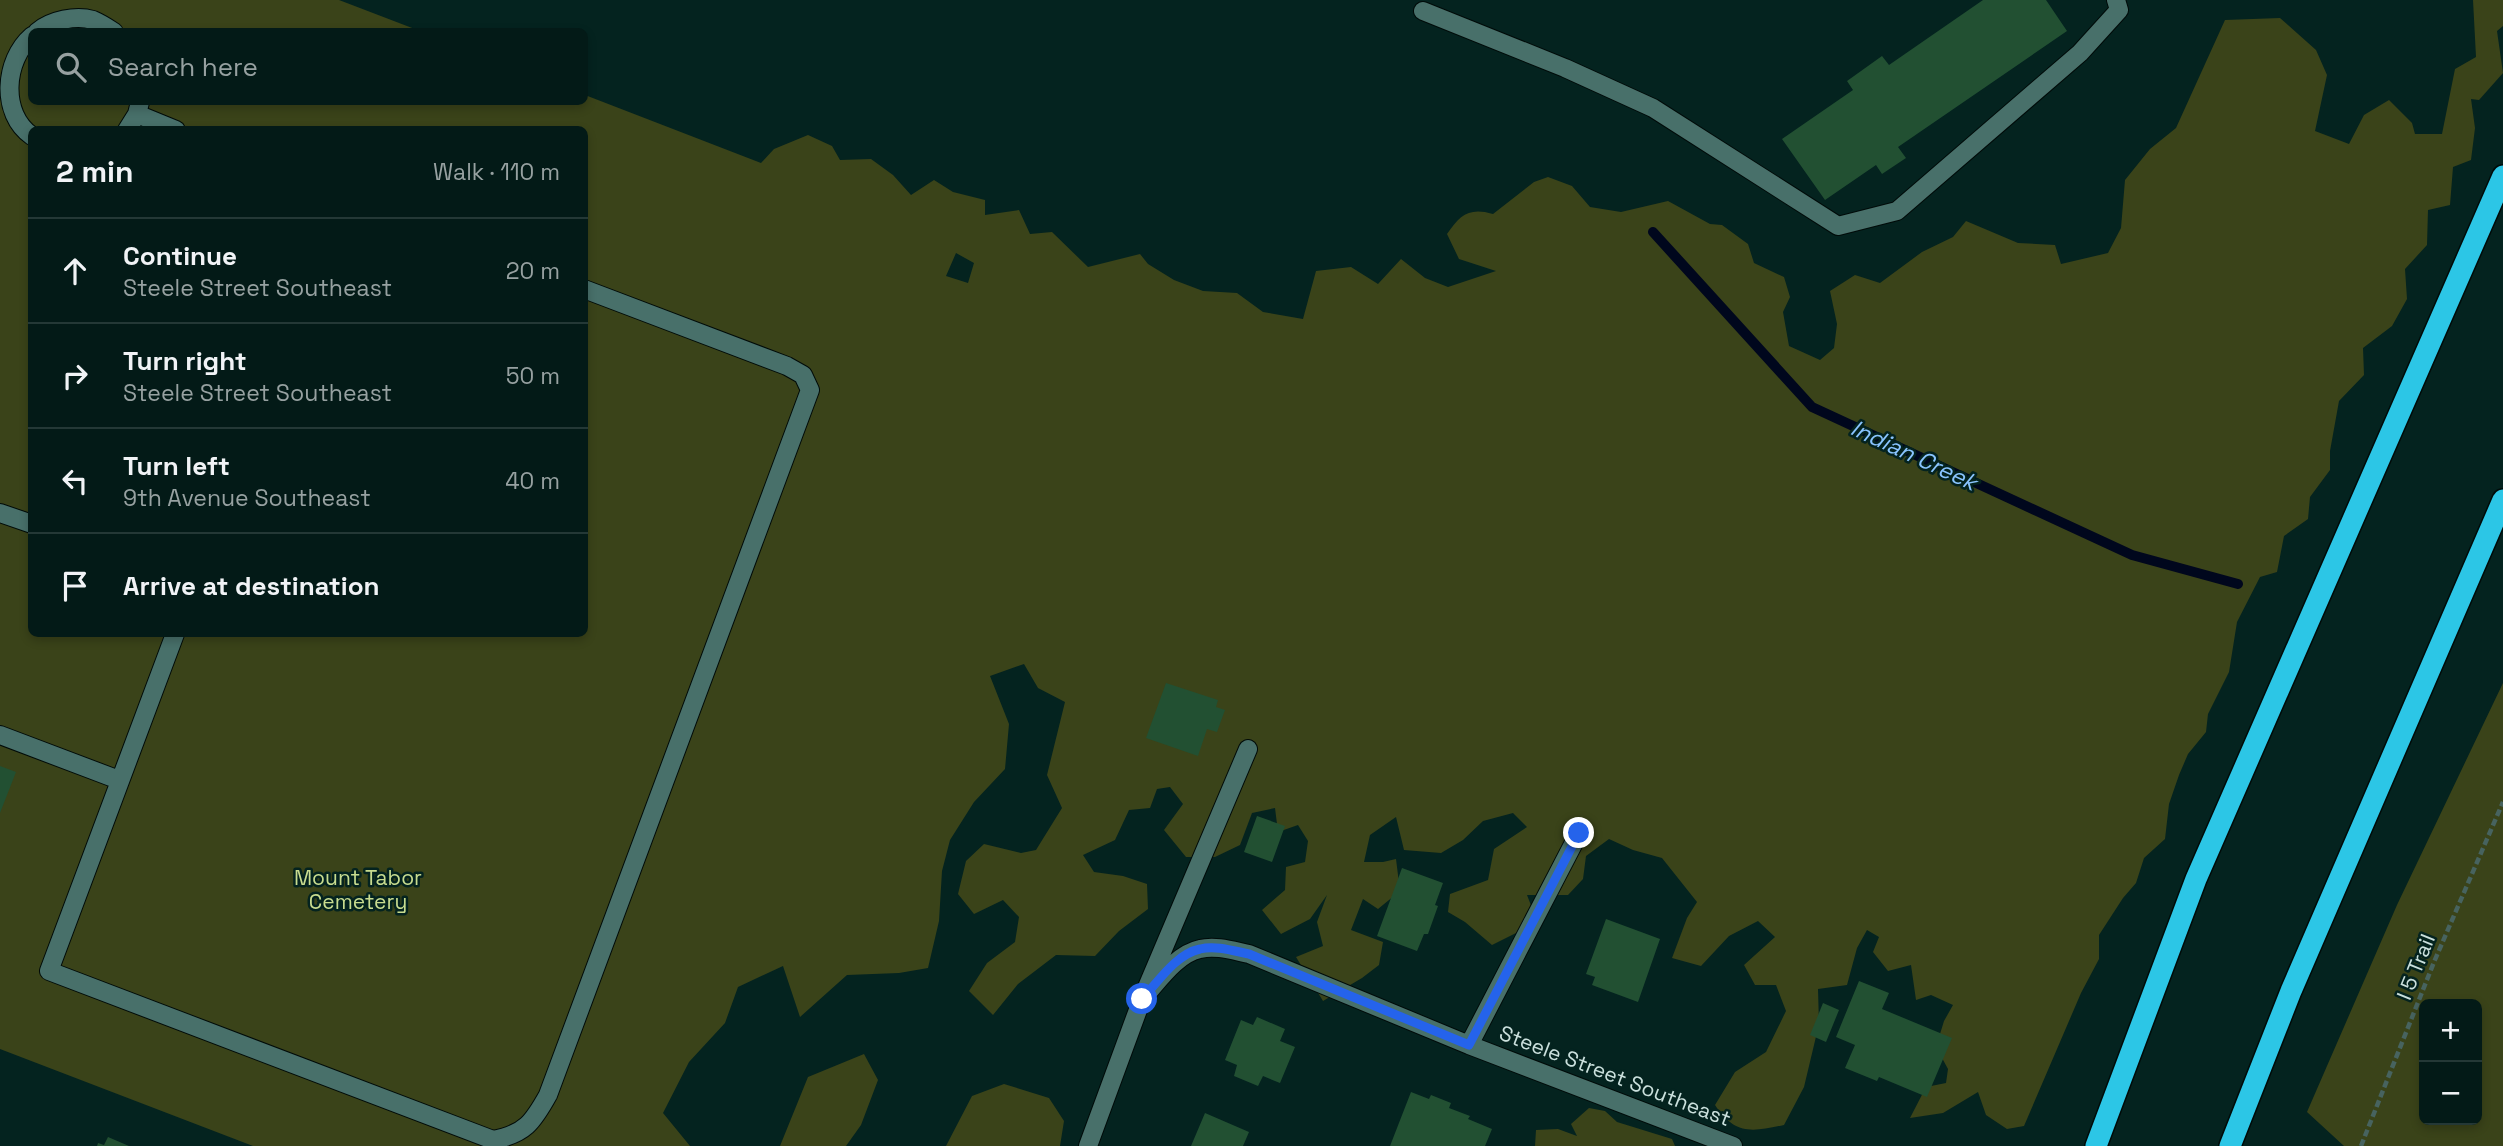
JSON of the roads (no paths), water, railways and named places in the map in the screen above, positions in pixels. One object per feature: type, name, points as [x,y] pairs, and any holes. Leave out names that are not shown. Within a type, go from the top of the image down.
[{"type":"highway","points":[[2096,1146],[2196,879],[2503,176]]},
{"type":"highway","points":[[2230,1146],[2291,991],[2503,500]]},
{"type":"street","points":[[1423,11],[1653,107],[1838,226],[1897,211],[2080,53],[2119,10],[2116,0]]},
{"type":"street","points":[[41,28],[65,19],[93,20],[107,28]]},
{"type":"street","points":[[28,39],[11,64],[8,84],[12,110],[28,134]]},
{"type":"street","points":[[135,115],[165,126]]},
{"type":"street","points":[[174,637],[49,971],[493,1140],[512,1137],[533,1121],[553,1083],[810,390],[803,375],[787,366],[588,291]]},
{"type":"street","points":[[0,513],[28,523]]},
{"type":"street","points":[[0,734],[120,780]]},
{"type":"street","points":[[1087,1146],[1142,999],[1248,749]]},
{"type":"street","points":[[1469,1045],[1579,833]]},
{"type":"street","name":"Steele Street Southeast","points":[[1142,999],[1175,963],[1199,949],[1223,948],[1249,954],[1469,1045],[1733,1146]]},
{"type":"waterway","name":"Indian Creek","points":[[1653,232],[1812,407],[2132,555],[2238,584]]},
{"type":"park label","name":"Mount Tabor Cemetery","points":[[358,890]]}]
